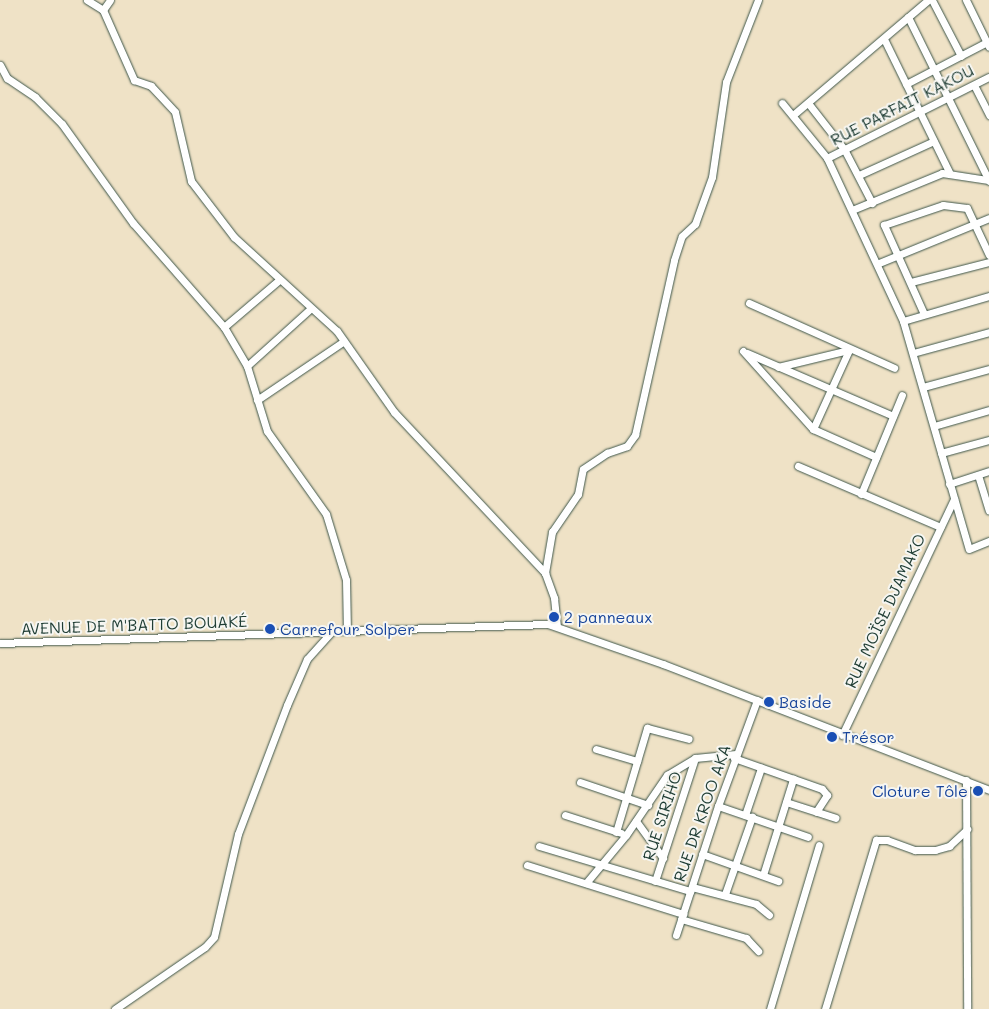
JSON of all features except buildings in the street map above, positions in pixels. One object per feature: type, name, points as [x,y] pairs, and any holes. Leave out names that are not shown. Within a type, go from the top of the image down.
[{"type":"street","points":[[87,0],[103,10],[134,80],[151,86],[174,112],[191,181],[234,237],[310,309],[337,331],[394,412],[545,573],[554,598],[557,626]]},
{"type":"street","points":[[103,10],[110,0]]},
{"type":"street","points":[[545,573],[552,532],[578,494],[583,469],[607,453],[627,446],[635,435],[674,260],[682,236],[695,224],[712,177],[726,82],[758,0]]},
{"type":"street","points":[[793,116],[928,0]]},
{"type":"street","points":[[932,0],[961,56]]},
{"type":"street","points":[[906,84],[961,56],[988,45],[966,0]]},
{"type":"street","points":[[908,17],[988,178]]},
{"type":"street","points":[[884,39],[950,174]]},
{"type":"street","points":[[0,65],[7,78],[35,97],[62,124],[132,223],[224,327],[247,366],[267,431],[326,514],[346,580],[347,630]]},
{"type":"street","name":"RUE PARFAIT KAKOU","points":[[827,158],[989,77]]},
{"type":"street","points":[[974,85],[989,115]]},
{"type":"street","points":[[782,103],[827,158],[879,263],[903,320],[969,549],[989,541]]},
{"type":"street","points":[[808,103],[844,148],[872,203]]},
{"type":"street","points":[[859,175],[934,141]]},
{"type":"street","points":[[852,210],[942,173],[988,178]]},
{"type":"street","points":[[924,314],[884,225],[943,205],[967,208],[989,255]]},
{"type":"street","points":[[879,263],[989,218]]},
{"type":"street","points":[[911,282],[989,262]]},
{"type":"street","points":[[224,327],[279,280]]},
{"type":"street","points":[[903,320],[989,296]]},
{"type":"street","points":[[749,302],[850,350],[894,368]]},
{"type":"street","points":[[247,366],[310,309]]},
{"type":"street","points":[[913,353],[989,332]]},
{"type":"street","points":[[258,400],[344,341]]},
{"type":"street","points":[[778,366],[850,350]]},
{"type":"street","points":[[813,429],[830,389],[850,350]]},
{"type":"street","points":[[876,456],[813,429],[742,351],[893,416]]},
{"type":"street","points":[[923,387],[989,369]]},
{"type":"street","points":[[861,494],[902,395]]},
{"type":"street","points":[[934,426],[989,410]]},
{"type":"street","points":[[941,453],[989,440]]},
{"type":"street","points":[[798,466],[940,527]]},
{"type":"street","points":[[949,484],[989,471]]},
{"type":"street","points":[[978,475],[989,510]]},
{"type":"street","name":"RUE MOÏSE DJAMAKO","points":[[842,735],[954,499]]},
{"type":"street","name":"AVENUE DE M'BATTO BOUAKÉ","points":[[0,643],[532,624],[557,626],[757,700],[842,735],[989,790]]},
{"type":"street","points":[[115,1009],[205,947],[214,936],[238,834],[287,705],[307,659],[332,631]]},
{"type":"street","name":"RUE DR KROO AKA","points":[[676,935],[735,756],[757,700]]},
{"type":"street","points":[[616,832],[647,728],[689,739]]},
{"type":"street","points":[[596,749],[637,761]]},
{"type":"street","points":[[586,883],[626,835],[667,775],[695,758],[735,756],[761,768],[822,789],[827,795],[816,812]]},
{"type":"street","name":"RUE SIRIHO","points":[[655,881],[695,758]]},
{"type":"street","points":[[725,894],[736,866],[761,768]]},
{"type":"street","points":[[763,875],[793,779]]},
{"type":"street","points":[[966,780],[968,829],[967,1009]]},
{"type":"street","points":[[580,782],[648,805]]},
{"type":"street","points":[[786,802],[836,818]]},
{"type":"street","points":[[718,806],[808,837]]},
{"type":"street","points":[[566,815],[626,835]]},
{"type":"street","points":[[636,821],[663,858]]},
{"type":"street","points":[[825,1009],[876,840],[887,840],[915,850],[934,850],[955,843],[968,829]]},
{"type":"street","points":[[770,1009],[819,845]]},
{"type":"street","points":[[539,846],[655,881],[725,894],[756,904],[769,915]]},
{"type":"street","points":[[702,854],[778,881]]},
{"type":"street","points":[[527,865],[586,883],[746,938],[758,951]]},
{"type":"place","name":"2 panneaux","points":[[554,617]]},
{"type":"place","name":"Carrefour Solper","points":[[270,629]]},
{"type":"place","name":"Baside","points":[[769,702]]},
{"type":"place","name":"Trésor","points":[[832,737]]},
{"type":"place","name":"Cloture Tôle","points":[[978,791]]}]
